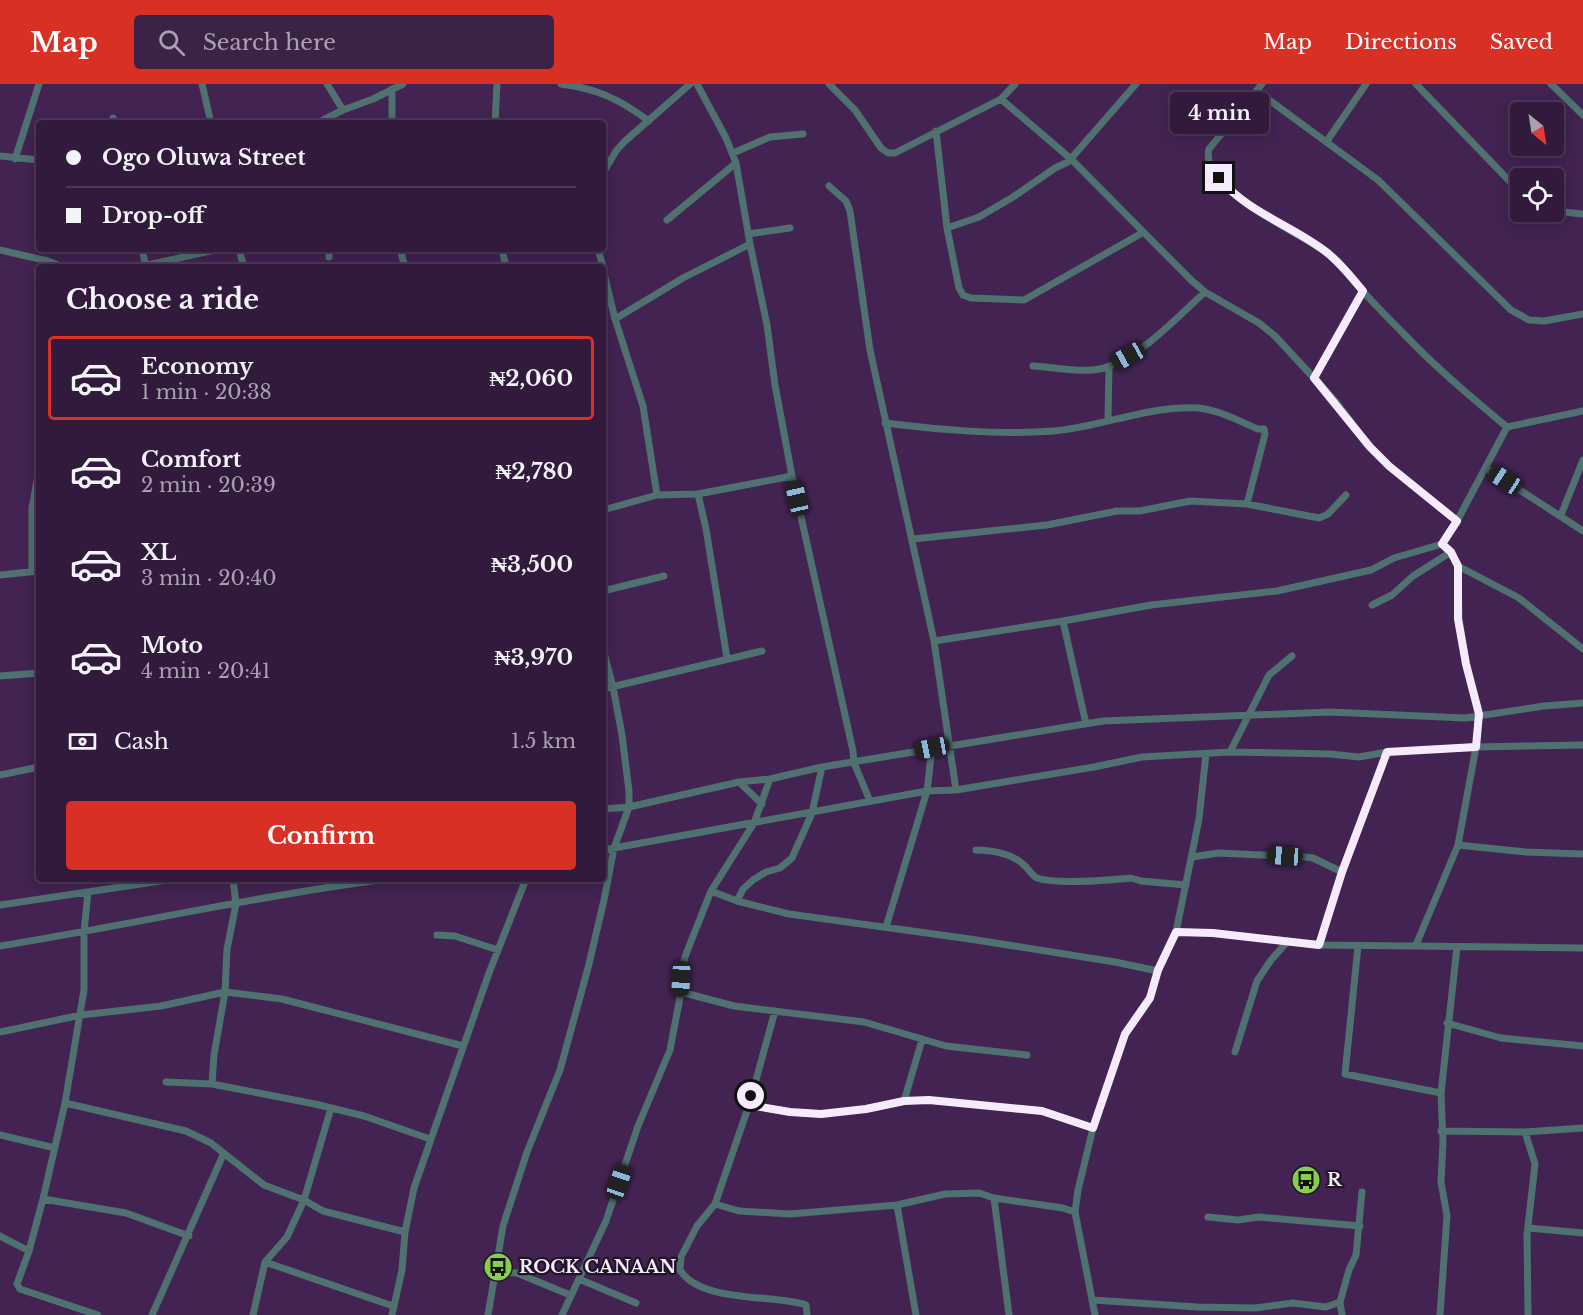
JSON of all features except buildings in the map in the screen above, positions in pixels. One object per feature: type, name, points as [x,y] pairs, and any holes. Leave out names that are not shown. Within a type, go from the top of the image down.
[{"type":"street","points":[[15,159],[39,84]]},
{"type":"street","points":[[202,84],[210,120]]},
{"type":"street","points":[[327,84],[343,110]]},
{"type":"street","points":[[323,120],[403,84]]},
{"type":"street","points":[[495,120],[497,84]]},
{"type":"street","points":[[561,84],[586,86],[622,102],[649,121]]},
{"type":"street","points":[[606,168],[620,146],[690,84]]},
{"type":"street","points":[[697,84],[736,162],[767,325],[775,385],[792,476],[854,751],[854,763],[870,801]]},
{"type":"street","points":[[829,84],[848,102],[881,148],[888,153],[895,153],[1001,99],[1015,84]]},
{"type":"street","points":[[947,228],[989,212],[1071,159],[1136,84]]},
{"type":"street","points":[[1327,141],[1366,84]]},
{"type":"street","points":[[1416,84],[1510,182]]},
{"type":"street","points":[[1551,84],[1583,115]]},
{"type":"street","points":[[1507,427],[1425,356],[1333,257],[1247,204],[1228,189],[1211,168],[1209,149],[1260,88],[1378,180],[1511,310],[1529,320],[1544,321],[1583,314]]},
{"type":"street","points":[[392,89],[393,120]]},
{"type":"street","points":[[1001,99],[1071,159],[1184,274],[1205,292],[1267,329],[1314,378],[1370,447],[1389,466],[1457,521]]},
{"type":"street","points":[[936,131],[947,228],[959,288],[963,295],[971,298],[1020,301],[1029,298],[1142,233]]},
{"type":"street","points":[[733,153],[770,137],[802,134]]},
{"type":"street","points":[[0,156],[36,160]]},
{"type":"street","points":[[667,220],[736,162]]},
{"type":"street","points":[[829,186],[846,201],[850,211],[870,350],[934,641],[956,790]]},
{"type":"street","points":[[1564,212],[1583,214]]},
{"type":"street","points":[[748,234],[790,228]]},
{"type":"street","points":[[615,319],[683,278],[750,244]]},
{"type":"street","points":[[0,250],[56,264]]},
{"type":"street","points":[[158,264],[207,252]]},
{"type":"street","points":[[606,281],[615,319],[643,406],[657,495]]},
{"type":"street","points":[[1314,378],[1363,291]]},
{"type":"street","points":[[1033,366],[1093,370],[1109,366],[1146,346],[1205,292]]},
{"type":"street","points":[[1108,420],[1109,366]]},
{"type":"street","points":[[885,423],[961,432],[1053,431],[1081,428],[1108,420],[1178,408],[1199,408],[1220,413],[1258,429],[1264,429],[1265,434],[1247,504]]},
{"type":"street","points":[[1507,427],[1583,411]]},
{"type":"street","points":[[934,641],[1151,605],[1276,591],[1371,570],[1394,558],[1442,544],[1457,521],[1507,427]]},
{"type":"street","points":[[1561,515],[1583,460]]},
{"type":"street","points":[[1486,468],[1583,531]]},
{"type":"street","points":[[606,509],[657,495],[698,494],[792,476]]},
{"type":"street","points":[[0,575],[35,570],[32,508],[36,486]]},
{"type":"street","points":[[698,494],[727,658]]},
{"type":"street","points":[[913,539],[1047,525],[1190,501],[1247,504],[1319,518],[1328,514],[1346,495]]},
{"type":"street","points":[[1416,945],[1458,845],[1476,747],[1479,714],[1466,664],[1458,619],[1458,566],[1451,552],[1442,544]]},
{"type":"street","points":[[1372,605],[1392,595],[1413,576],[1451,552]]},
{"type":"street","points":[[1458,566],[1519,598],[1583,649]]},
{"type":"street","points":[[606,590],[664,576]]},
{"type":"street","points":[[1063,621],[1086,724]]},
{"type":"street","points":[[606,688],[762,651]]},
{"type":"street","points":[[1230,752],[1269,675],[1292,656]]},
{"type":"street","points":[[488,1315],[503,1226],[527,1152],[560,1070],[588,968],[614,848],[629,807],[623,746],[606,660]]},
{"type":"street","points":[[0,676],[36,673]]},
{"type":"street","points":[[606,809],[629,807],[739,782],[770,779],[822,767],[1086,724],[1249,714],[1330,712],[1455,718],[1583,703]]},
{"type":"street","points":[[606,849],[927,791],[956,790],[1094,767],[1127,759],[1230,752],[1330,753],[1359,757],[1387,752],[1476,747],[1583,745]]},
{"type":"street","points":[[886,927],[927,791],[932,748]]},
{"type":"street","points":[[1319,945],[1342,872],[1387,752]]},
{"type":"street","points":[[1095,1315],[1075,1212],[1093,1128],[1125,1034],[1150,998],[1158,970],[1176,932],[1199,819],[1206,754]]},
{"type":"street","points":[[737,901],[742,889],[753,880],[766,872],[780,868],[792,858],[812,813],[822,767]]},
{"type":"street","points":[[0,775],[36,768]]},
{"type":"street","points":[[562,1315],[606,1221],[638,1126],[670,1050],[681,992],[682,967],[686,954],[711,891],[754,822],[770,779]]},
{"type":"street","points":[[739,782],[762,804]]},
{"type":"street","points":[[1458,845],[1526,852],[1583,854]]},
{"type":"street","points":[[976,850],[1008,855],[1023,863],[1036,877],[1056,881],[1131,878],[1186,885]]},
{"type":"street","points":[[1192,857],[1218,853],[1305,857],[1313,858],[1342,872]]},
{"type":"street","points":[[0,905],[25,899],[154,882]]},
{"type":"street","points":[[212,1084],[214,1055],[225,992],[227,949],[235,903],[233,882]]},
{"type":"street","points":[[0,945],[84,932],[349,882]]},
{"type":"street","points":[[392,1315],[402,1270],[410,1200],[463,1046],[525,882]]},
{"type":"street","points":[[711,891],[737,901],[789,914],[848,924],[867,924],[1158,970]]},
{"type":"street","points":[[88,892],[81,1015],[63,1113],[43,1199],[29,1251],[17,1284],[20,1289],[98,1315]]},
{"type":"street","points":[[1176,932],[1213,933],[1319,945],[1583,948]]},
{"type":"street","points":[[437,935],[455,936],[498,950]]},
{"type":"street","points":[[1235,1052],[1257,981],[1288,940]]},
{"type":"street","points":[[1358,946],[1345,1074],[1441,1093]]},
{"type":"street","points":[[1440,1315],[1447,1216],[1441,1182],[1443,1142],[1441,1093],[1457,947]]},
{"type":"street","points":[[0,1032],[81,1015],[153,1007],[225,992],[282,999],[463,1046]]},
{"type":"street","points":[[681,992],[734,1006],[864,1022],[922,1041],[946,1046],[1027,1055]]},
{"type":"street","points":[[775,1011],[749,1105],[715,1203],[697,1226],[681,1257],[680,1270],[689,1282],[733,1296],[760,1297],[806,1305],[807,1315]]},
{"type":"street","points":[[1447,1023],[1501,1038],[1583,1046]]},
{"type":"street","points":[[904,1101],[922,1041]]},
{"type":"street","points":[[166,1082],[212,1084],[331,1108],[364,1116],[430,1139]]},
{"type":"street","points":[[749,1105],[790,1112],[821,1114],[866,1109],[904,1101],[938,1100],[1035,1110],[1093,1128]]},
{"type":"street","points":[[65,1103],[186,1131],[211,1143],[264,1185],[304,1200],[323,1211],[405,1232]]},
{"type":"street","points":[[63,1113],[76,1105]]},
{"type":"street","points":[[253,1315],[265,1262],[287,1237],[304,1200],[331,1108]]},
{"type":"street","points":[[1441,1131],[1525,1132],[1583,1128]]},
{"type":"street","points":[[1525,1132],[1535,1164],[1529,1210],[1528,1315]]},
{"type":"street","points":[[0,1135],[55,1148]]},
{"type":"street","points":[[152,1315],[224,1155]]},
{"type":"street","points":[[1341,1315],[1340,1302],[1356,1255],[1362,1192]]},
{"type":"street","points":[[715,1203],[740,1211],[790,1214],[897,1205],[945,1194],[979,1193],[994,1198],[1063,1208],[1075,1212]]},
{"type":"street","points":[[994,1198],[1009,1315]]},
{"type":"street","points":[[43,1199],[126,1213],[189,1236]]},
{"type":"street","points":[[897,1205],[916,1315]]},
{"type":"street","points":[[1208,1217],[1238,1220],[1259,1217],[1360,1226]]},
{"type":"street","points":[[1529,1228],[1583,1233]]},
{"type":"street","points":[[0,1236],[29,1251]]},
{"type":"street","points":[[265,1262],[393,1306]]},
{"type":"street","points":[[495,1272],[517,1273],[570,1295]]},
{"type":"street","points":[[579,1279],[636,1303]]},
{"type":"street","points":[[1093,1300],[1197,1307],[1255,1308],[1293,1303],[1326,1306],[1340,1302]]},
{"type":"street","points":[[1326,1306],[1341,1315]]},
{"type":"place","name":"R","points":[[1306,1180]]},
{"type":"place","name":"ROCK CANAAN","points":[[498,1267]]},
{"type":"route","points":[[751,1096],[749,1105],[805,1114],[845,1112],[904,1101],[956,1102],[1042,1111],[1093,1128],[1125,1034],[1150,998],[1158,970],[1176,932],[1213,933],[1319,945],[1342,872],[1387,752],[1476,747],[1479,714],[1466,664],[1458,619],[1458,566],[1451,552],[1442,544],[1457,521],[1389,466],[1370,447],[1336,402],[1314,378],[1363,291],[1333,257],[1247,204],[1228,189],[1219,178]]}]
